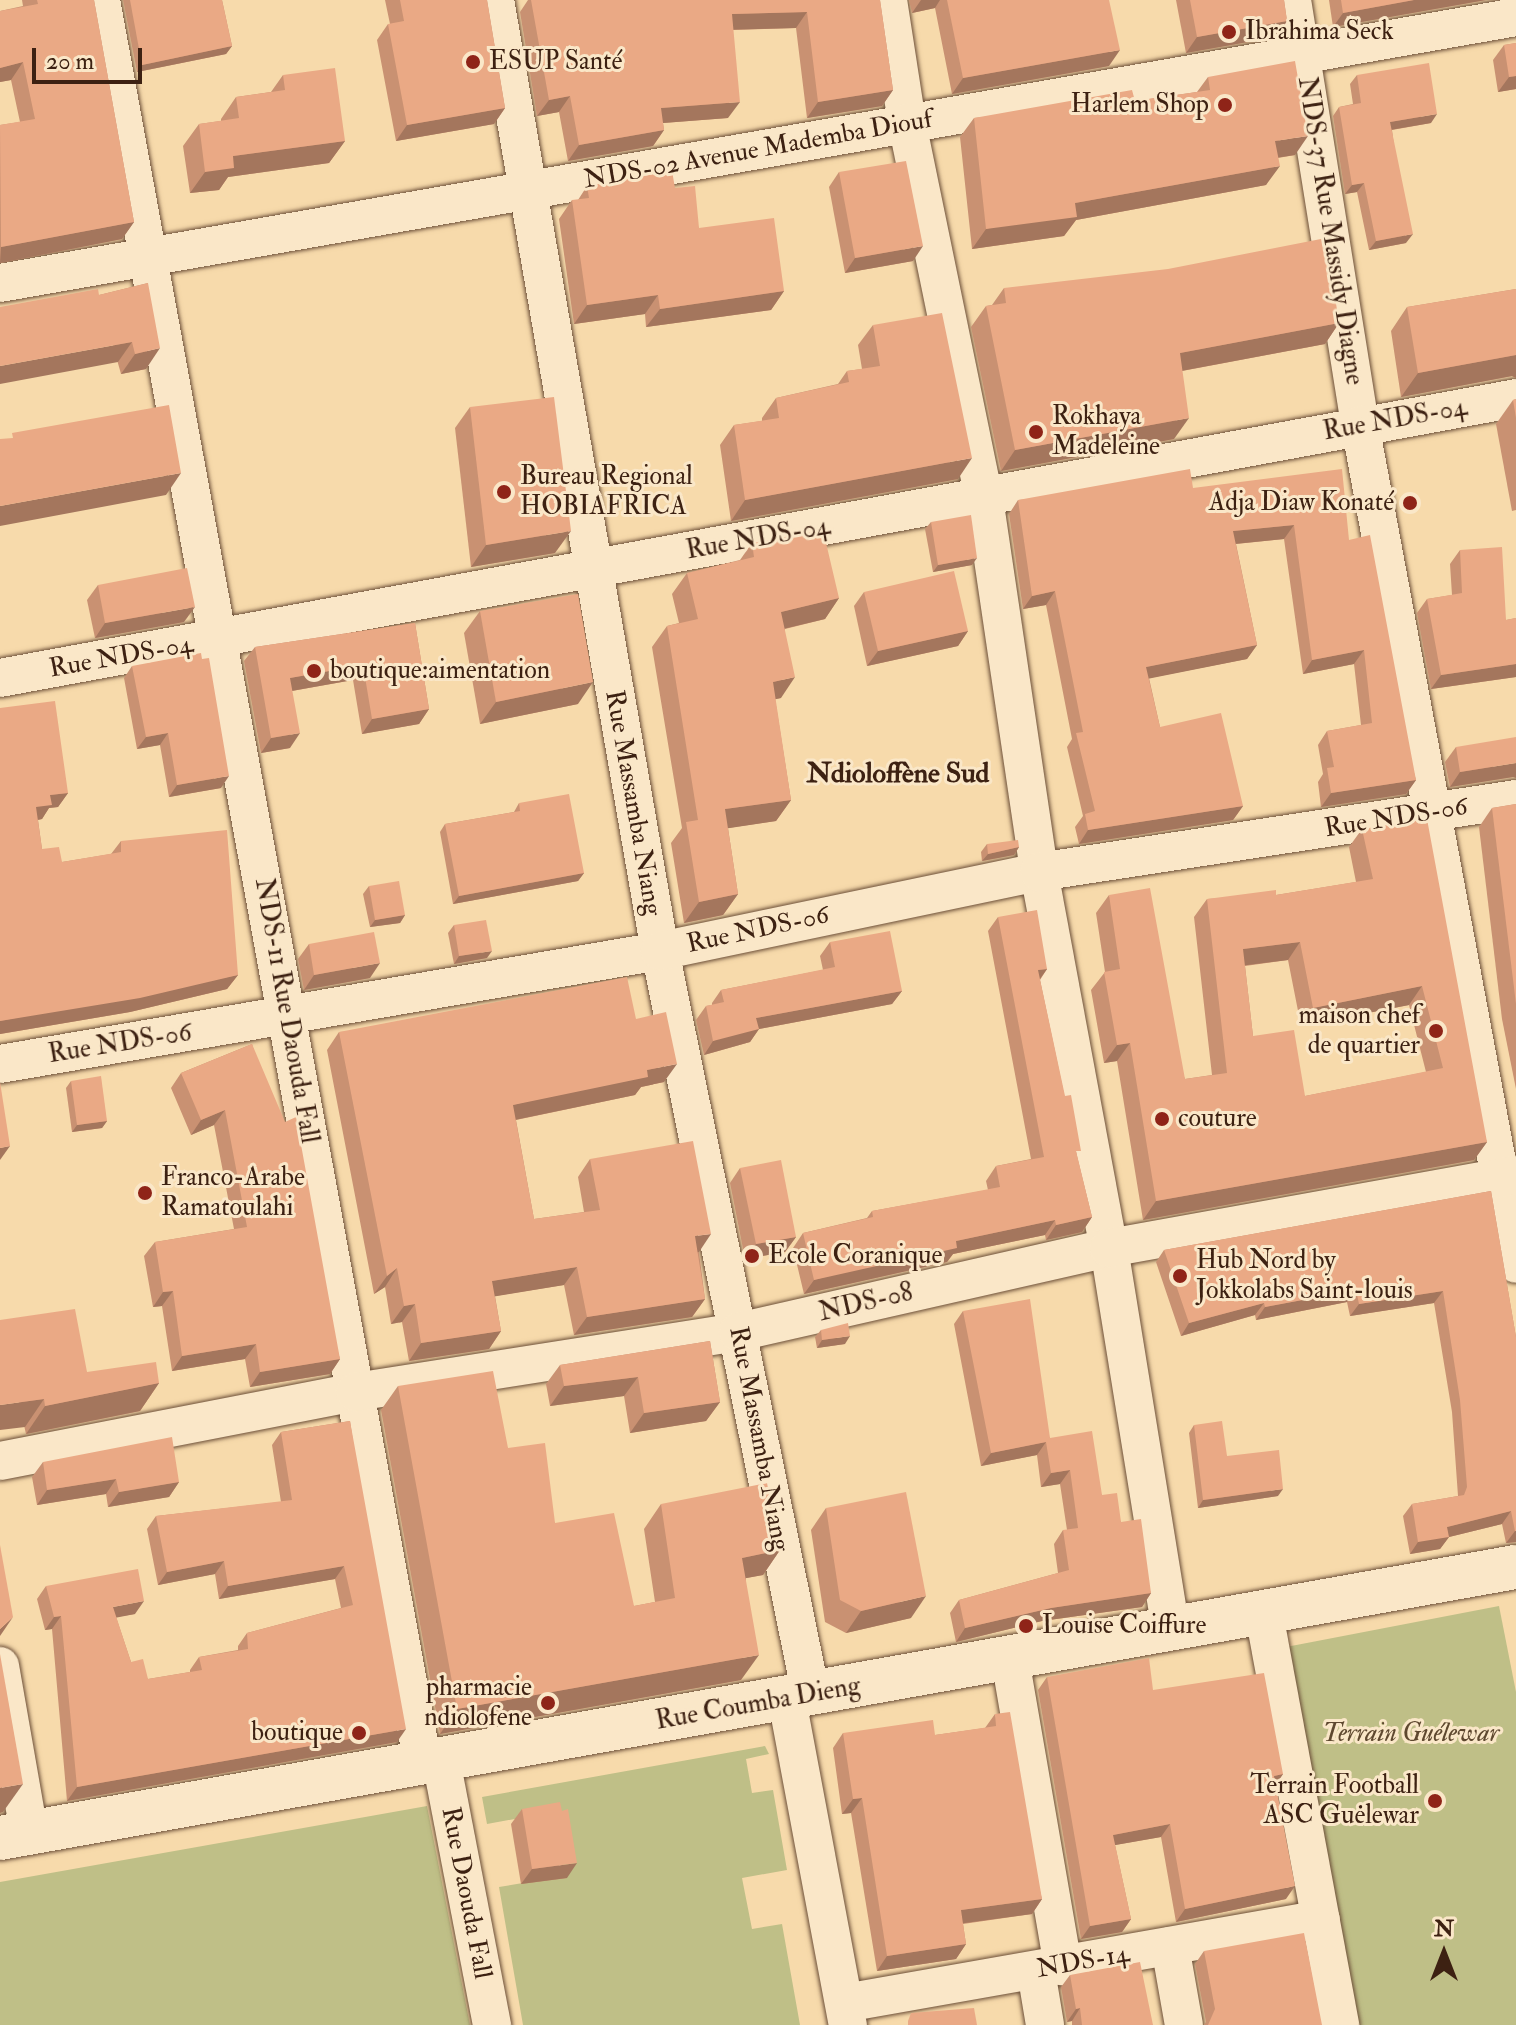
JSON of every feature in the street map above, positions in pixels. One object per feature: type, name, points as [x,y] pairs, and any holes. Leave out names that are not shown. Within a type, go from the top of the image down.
[{"type":"street","name":"NDS-11 Rue Daouda Fall","points":[[101,0],[355,1392],[432,1762]]},
{"type":"street","name":"Rue Massamba Niang","points":[[495,0],[531,190],[592,570],[660,951],[738,1332],[799,1697],[847,2014]]},
{"type":"street","points":[[888,0],[907,123],[984,498],[1039,872],[1109,1248],[1171,1631]]},
{"type":"street","name":"NDS-37 Rue Massidy Diagne","points":[[1292,0],[1360,425],[1430,813],[1509,1176],[1516,1264]]},
{"type":"street","name":"NDS-02 Avenue Mademba Diouf","points":[[0,283],[1516,17]]},
{"type":"street","name":"Rue NDS-04","points":[[0,678],[1516,398]]},
{"type":"street","name":"Rue NDS-06","points":[[0,1064],[660,951],[1039,872],[1516,799]]},
{"type":"street","name":"NDS-08","points":[[0,1461],[355,1392],[738,1332],[1109,1248],[1509,1176]]},
{"type":"street","name":"Rue Coumba Dieng","points":[[14,1836],[1264,1614],[1515,1575]]},
{"type":"street","points":[[1264,1614],[1340,2025]]},
{"type":"street","points":[[1010,1659],[1050,1968],[1045,2025]]},
{"type":"street","points":[[0,1666],[14,1836]]},
{"type":"street","name":"Rue Daouda Fall","points":[[432,1762],[492,2025]]},
{"type":"street","name":"NDS-14","points":[[847,2014],[1050,1968],[1321,1919]]},
{"type":"street","points":[[1170,1946],[1184,2025]]},
{"type":"green space","name":"Terrain Guélewar","points":[[1499,1606],[1516,1692],[1516,2025],[1359,2025],[1286,1647]]},
{"type":"green space","points":[[765,1746],[769,1754],[746,1759],[752,1793],[773,1790],[787,1870],[742,1878],[752,1929],[782,1924],[800,2025],[523,2025],[499,1887],[564,1876],[553,1812],[487,1824],[482,1797]]},
{"type":"green space","points":[[427,1806],[470,2025],[0,2025],[0,1882]]},
{"type":"building","points":[[37,0],[94,0],[134,222],[1,247],[0,125],[35,119],[23,62],[0,68],[0,11],[38,4]]},
{"type":"building","points":[[130,0],[222,0],[232,46],[142,65]]},
{"type":"building","points":[[400,0],[487,0],[505,108],[407,125],[388,24],[404,21]]},
{"type":"building","points":[[531,0],[880,0],[893,90],[818,102],[807,12],[732,14],[740,102],[661,108],[664,130],[579,145],[570,96],[549,100]]},
{"type":"building","points":[[947,0],[1109,0],[1120,50],[963,78]]},
{"type":"building","points":[[1190,0],[1284,0],[1287,21],[1197,37]]},
{"type":"building","points":[[1341,0],[1414,0],[1343,13]]},
{"type":"building","points":[[1516,43],[1516,76],[1509,77],[1504,45]]},
{"type":"building","points":[[1295,61],[1308,136],[1275,141],[1280,166],[1075,203],[1077,217],[986,229],[974,118],[1132,90],[1135,101],[1210,90],[1208,77]]},
{"type":"building","points":[[1429,63],[1437,114],[1390,122],[1413,234],[1376,241],[1364,183],[1352,185],[1339,107],[1361,103],[1357,75]]},
{"type":"building","points":[[335,68],[345,141],[233,156],[234,168],[205,172],[199,124],[239,118],[236,97],[285,90],[283,75]]},
{"type":"building","points":[[906,161],[923,246],[855,258],[839,172]]},
{"type":"building","points":[[672,171],[675,188],[695,186],[699,228],[774,218],[784,291],[660,309],[658,295],[587,305],[572,200],[589,198],[587,186]]},
{"type":"building","points":[[1326,238],[1339,323],[1180,353],[1189,418],[1015,450],[986,306],[1006,303],[1004,288],[1168,269]]},
{"type":"building","points":[[148,283],[160,348],[135,354],[132,342],[0,366],[0,307],[98,289],[99,295]]},
{"type":"building","points":[[1516,289],[1516,355],[1418,373],[1407,307]]},
{"type":"building","points":[[942,313],[972,458],[745,500],[734,425],[779,418],[776,398],[849,382],[847,371],[880,366],[873,325]]},
{"type":"building","points":[[554,397],[571,531],[486,545],[470,407]]},
{"type":"building","points":[[169,405],[181,473],[0,506],[0,439],[13,438],[12,433]]},
{"type":"building","points":[[1190,469],[1193,488],[1342,469],[1349,540],[1370,535],[1416,780],[1331,793],[1327,768],[1334,767],[1327,731],[1372,723],[1364,650],[1312,660],[1294,525],[1233,531],[1257,645],[1146,667],[1160,727],[1221,713],[1243,806],[1088,830],[1085,814],[1095,811],[1076,733],[1083,732],[1055,591],[1032,596],[1018,500]]},
{"type":"building","points":[[971,515],[977,558],[938,565],[931,522]]},
{"type":"building","points":[[823,530],[839,598],[781,612],[795,677],[773,682],[791,800],[725,809],[738,894],[699,902],[686,822],[698,820],[667,626],[698,619],[687,573],[754,557],[752,543]]},
{"type":"building","points":[[1502,547],[1506,620],[1516,618],[1516,664],[1441,675],[1427,599],[1462,593],[1460,550]]},
{"type":"building","points":[[187,568],[195,607],[105,623],[98,585]]},
{"type":"building","points":[[954,571],[968,631],[878,651],[864,592]]},
{"type":"building","points":[[578,594],[593,682],[496,702],[480,611]]},
{"type":"building","points":[[415,623],[429,709],[372,719],[363,665],[290,678],[300,733],[271,738],[255,647]]},
{"type":"building","points":[[201,653],[202,659],[209,658],[229,776],[177,785],[168,733],[146,737],[132,666]]},
{"type":"building","points":[[55,701],[68,793],[50,795],[52,805],[36,807],[42,849],[59,847],[62,862],[121,852],[121,841],[227,830],[238,975],[140,998],[0,1021],[0,708]]},
{"type":"building","points":[[1516,737],[1516,763],[1460,772],[1456,747]]},
{"type":"building","points":[[569,794],[584,873],[459,896],[445,824],[520,811],[519,803]]},
{"type":"building","points":[[1516,804],[1516,1004],[1492,808]]},
{"type":"building","points":[[1427,819],[1487,1142],[1156,1201],[1130,1043],[1117,1045],[1104,972],[1120,969],[1109,895],[1150,888],[1185,1079],[1227,1073],[1207,899],[1276,890],[1276,895],[1373,879],[1362,829]],"holes":[[[1300,942],[1313,1008],[1422,986],[1443,1068],[1305,1096],[1294,1030],[1253,1036],[1243,949]]]},
{"type":"building","points":[[1018,840],[1019,847],[988,854],[987,844]]},
{"type":"building","points":[[399,881],[405,915],[375,920],[369,886]]},
{"type":"building","points":[[1037,910],[1047,969],[1038,970],[1065,1096],[1071,1095],[1081,1151],[1076,1151],[1092,1217],[1056,1225],[1055,1220],[956,1241],[957,1248],[814,1280],[803,1233],[873,1217],[872,1211],[1000,1187],[996,1166],[1044,1157],[998,917]]},
{"type":"building","points":[[486,920],[492,951],[459,956],[454,925]]},
{"type":"building","points":[[890,931],[902,991],[756,1018],[759,1029],[713,1041],[706,1006],[724,1002],[721,990],[835,967],[830,942]]},
{"type":"building","points":[[374,932],[380,963],[314,975],[309,944]]},
{"type":"building","points":[[627,977],[636,1019],[666,1012],[677,1064],[647,1070],[648,1077],[513,1105],[534,1219],[600,1210],[590,1159],[693,1141],[711,1234],[695,1236],[705,1299],[587,1317],[577,1267],[492,1281],[501,1331],[421,1343],[415,1304],[404,1306],[397,1268],[387,1276],[339,1032]]},
{"type":"building","points":[[252,1044],[285,1122],[296,1117],[340,1359],[260,1372],[256,1344],[182,1356],[173,1291],[163,1292],[155,1242],[247,1227],[225,1110],[201,1120],[181,1073]]},
{"type":"building","points":[[101,1076],[107,1121],[77,1125],[71,1081]]},
{"type":"building","points":[[0,1082],[10,1146],[0,1148]]},
{"type":"building","points":[[781,1160],[796,1237],[756,1244],[740,1168]]},
{"type":"building","points":[[1491,1191],[1516,1337],[1516,1531],[1511,1511],[1447,1527],[1449,1537],[1418,1542],[1412,1504],[1464,1495],[1467,1487],[1460,1400],[1443,1291],[1359,1304],[1356,1290],[1265,1307],[1264,1303],[1189,1323],[1164,1250]]},
{"type":"building","points":[[1030,1299],[1050,1438],[1092,1431],[1102,1495],[1117,1493],[1121,1522],[1141,1519],[1151,1593],[1051,1608],[965,1628],[959,1600],[1069,1570],[1063,1530],[1078,1528],[1070,1470],[1051,1473],[1046,1442],[991,1453],[963,1311]]},
{"type":"building","points":[[75,1309],[87,1372],[156,1362],[159,1383],[45,1406],[44,1399],[0,1405],[0,1320]]},
{"type":"building","points":[[848,1323],[850,1336],[822,1340],[821,1330]]},
{"type":"building","points":[[710,1341],[720,1402],[644,1413],[638,1377],[564,1386],[560,1365]]},
{"type":"building","points":[[493,1371],[508,1448],[545,1443],[555,1523],[614,1513],[634,1606],[675,1598],[661,1504],[767,1483],[780,1550],[742,1558],[759,1655],[457,1709],[398,1386]]},
{"type":"building","points":[[350,1421],[406,1729],[77,1787],[61,1616],[54,1617],[46,1586],[138,1569],[144,1601],[113,1607],[131,1662],[143,1659],[148,1679],[202,1670],[199,1657],[248,1649],[247,1633],[353,1605],[344,1566],[228,1586],[224,1561],[167,1572],[156,1516],[292,1500],[281,1432]]},
{"type":"building","points":[[1222,1421],[1227,1456],[1279,1450],[1283,1489],[1203,1500],[1194,1425]]},
{"type":"building","points":[[172,1437],[179,1482],[119,1492],[116,1479],[47,1490],[43,1462]]},
{"type":"building","points":[[906,1492],[926,1596],[861,1611],[840,1600],[826,1508]]},
{"type":"building","points":[[0,1545],[13,1617],[0,1629]]},
{"type":"building","points":[[0,1654],[23,1784],[0,1788]]},
{"type":"building","points":[[1149,1658],[1153,1690],[1264,1673],[1283,1774],[1274,1776],[1295,1886],[1185,1909],[1170,1824],[1113,1835],[1131,1919],[1090,1926],[1047,1677]]},
{"type":"building","points":[[1010,1712],[1042,1899],[961,1910],[966,1944],[887,1956],[862,1798],[853,1799],[843,1733],[933,1720],[935,1735],[996,1726],[995,1714]]},
{"type":"building","points":[[560,1802],[562,1811],[568,1809],[577,1863],[532,1869],[522,1809]]},
{"type":"building","points":[[1304,1933],[1322,2025],[1208,2025],[1215,2009],[1204,1951]]},
{"type":"building","points":[[1140,1962],[1153,2025],[1082,2025],[1070,1975]]},
{"type":"building","points":[[974,2008],[977,2025],[908,2025],[911,2013]]},
{"type":"place","name":"Ibrahima Seck","points":[[1229,32]]},
{"type":"place","name":"ESUP Santé","points":[[473,62]]},
{"type":"place","name":"Harlem Shop","points":[[1225,105]]},
{"type":"place","name":"Rokhaya Madeleine","points":[[1036,432]]},
{"type":"place","name":"Bureau Regional HOBIAFRICA","points":[[504,492]]},
{"type":"place","name":"Adja Diaw Konaté","points":[[1410,503]]},
{"type":"place","name":"boutique:aimentation","points":[[314,671]]},
{"type":"place","name":"maison chef de quartier","points":[[1436,1031]]},
{"type":"place","name":"couture","points":[[1162,1119]]},
{"type":"place","name":"Franco-Arabe Ramatoulahi","points":[[145,1193]]},
{"type":"place","name":"Ecole Coranique","points":[[752,1256]]},
{"type":"place","name":"Hub Nord by Jokkolabs Saint-louis","points":[[1180,1276]]},
{"type":"place","name":"Louise Coiffure","points":[[1026,1626]]},
{"type":"place","name":"pharmacie ndiolofene","points":[[548,1703]]},
{"type":"place","name":"boutique","points":[[359,1733]]},
{"type":"place","name":"Terrain Football ASC Guėlewar","points":[[1435,1801]]},
{"type":"district","name":"Ndioloffène Sud","points":[[898,774]]}]
